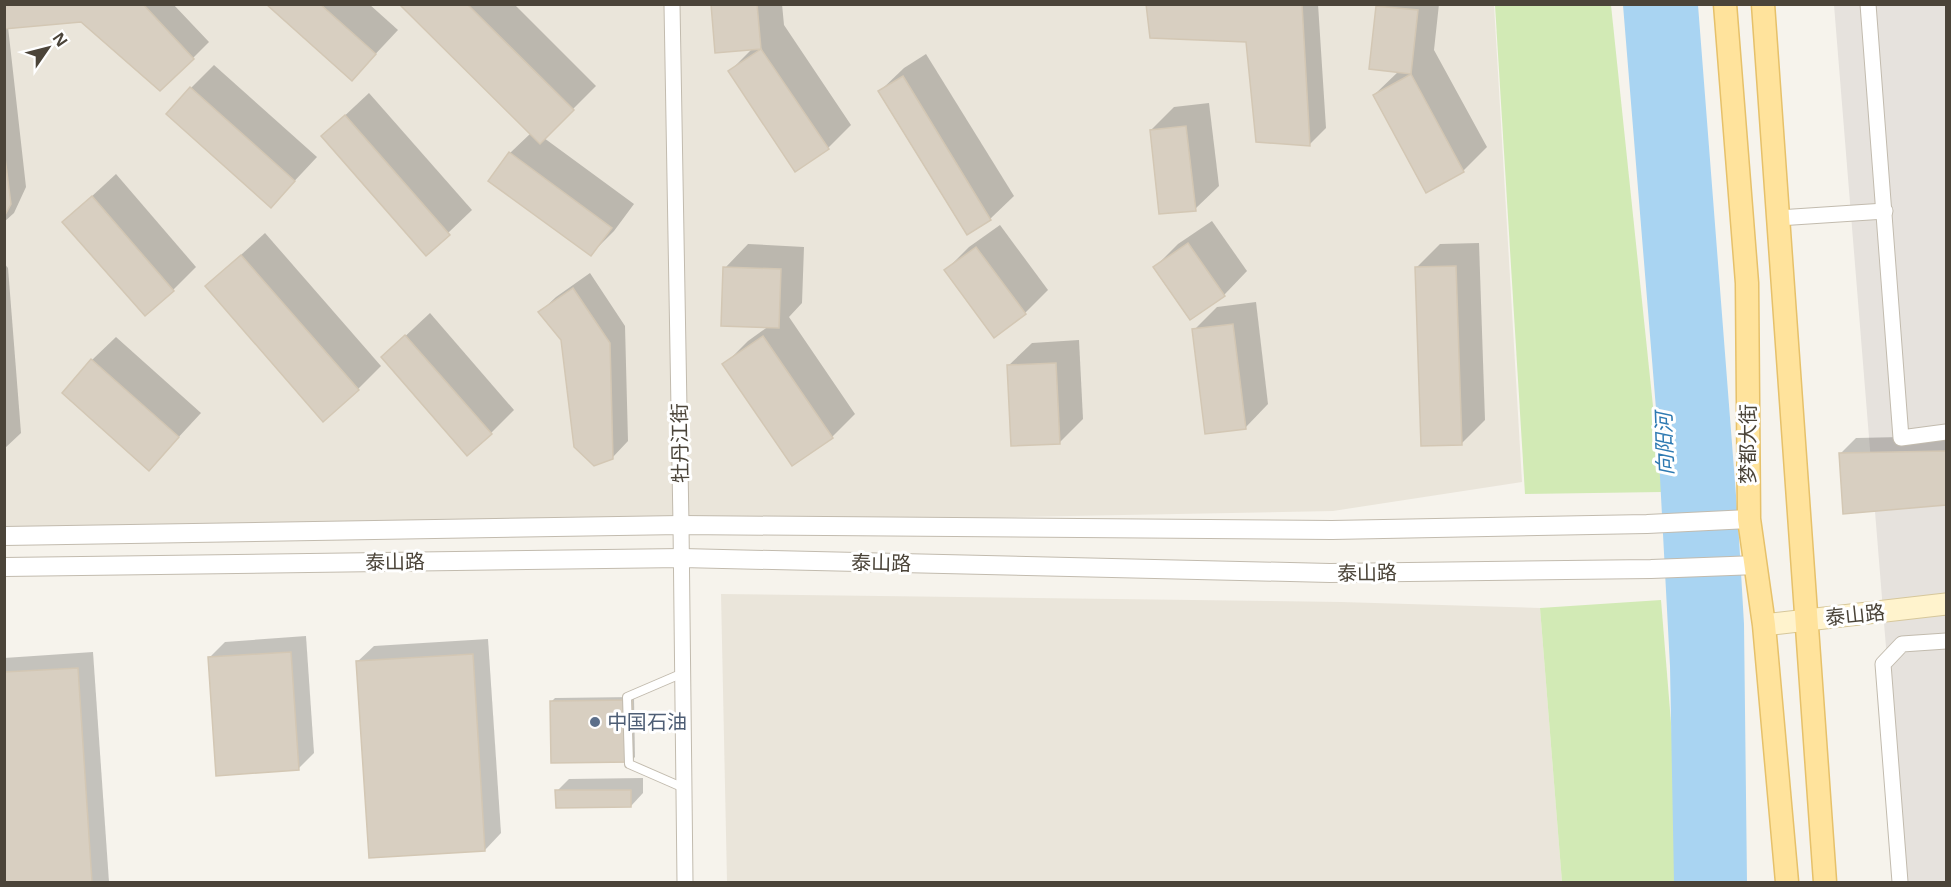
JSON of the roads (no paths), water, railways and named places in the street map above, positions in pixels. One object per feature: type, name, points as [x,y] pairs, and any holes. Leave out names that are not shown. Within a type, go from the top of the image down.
[{"type":"main road","name":"梦都大街","points":[[1725,4],[1747,283],[1749,519],[1764,625],[1787,882]]},
{"type":"main road","points":[[1763,4],[1825,882]]},
{"type":"main road","name":"泰山路","points":[[1764,625],[1947,604]]},
{"type":"street","name":"牡丹江街","points":[[672,4],[686,882]]},
{"type":"street","points":[[1868,4],[1902,438],[1947,432]]},
{"type":"street","points":[[1778,218],[1885,211]]},
{"type":"street","name":"泰山路","points":[[4,536],[681,525],[1332,530],[1647,524],[1749,519]]},
{"type":"street","name":"泰山路","points":[[4,567],[682,558],[1330,573],[1710,568],[1757,565]]},
{"type":"street","points":[[1900,882],[1883,664],[1902,644],[1947,641]]},
{"type":"lane","points":[[683,673],[627,697],[629,764],[684,788]]},
{"type":"water","name":"向阳河","points":[[1623,5],[1698,5],[1744,624],[1747,882],[1674,882],[1670,666],[1657,421]]},
{"type":"place","name":"中国石油","points":[[595,722]]}]
